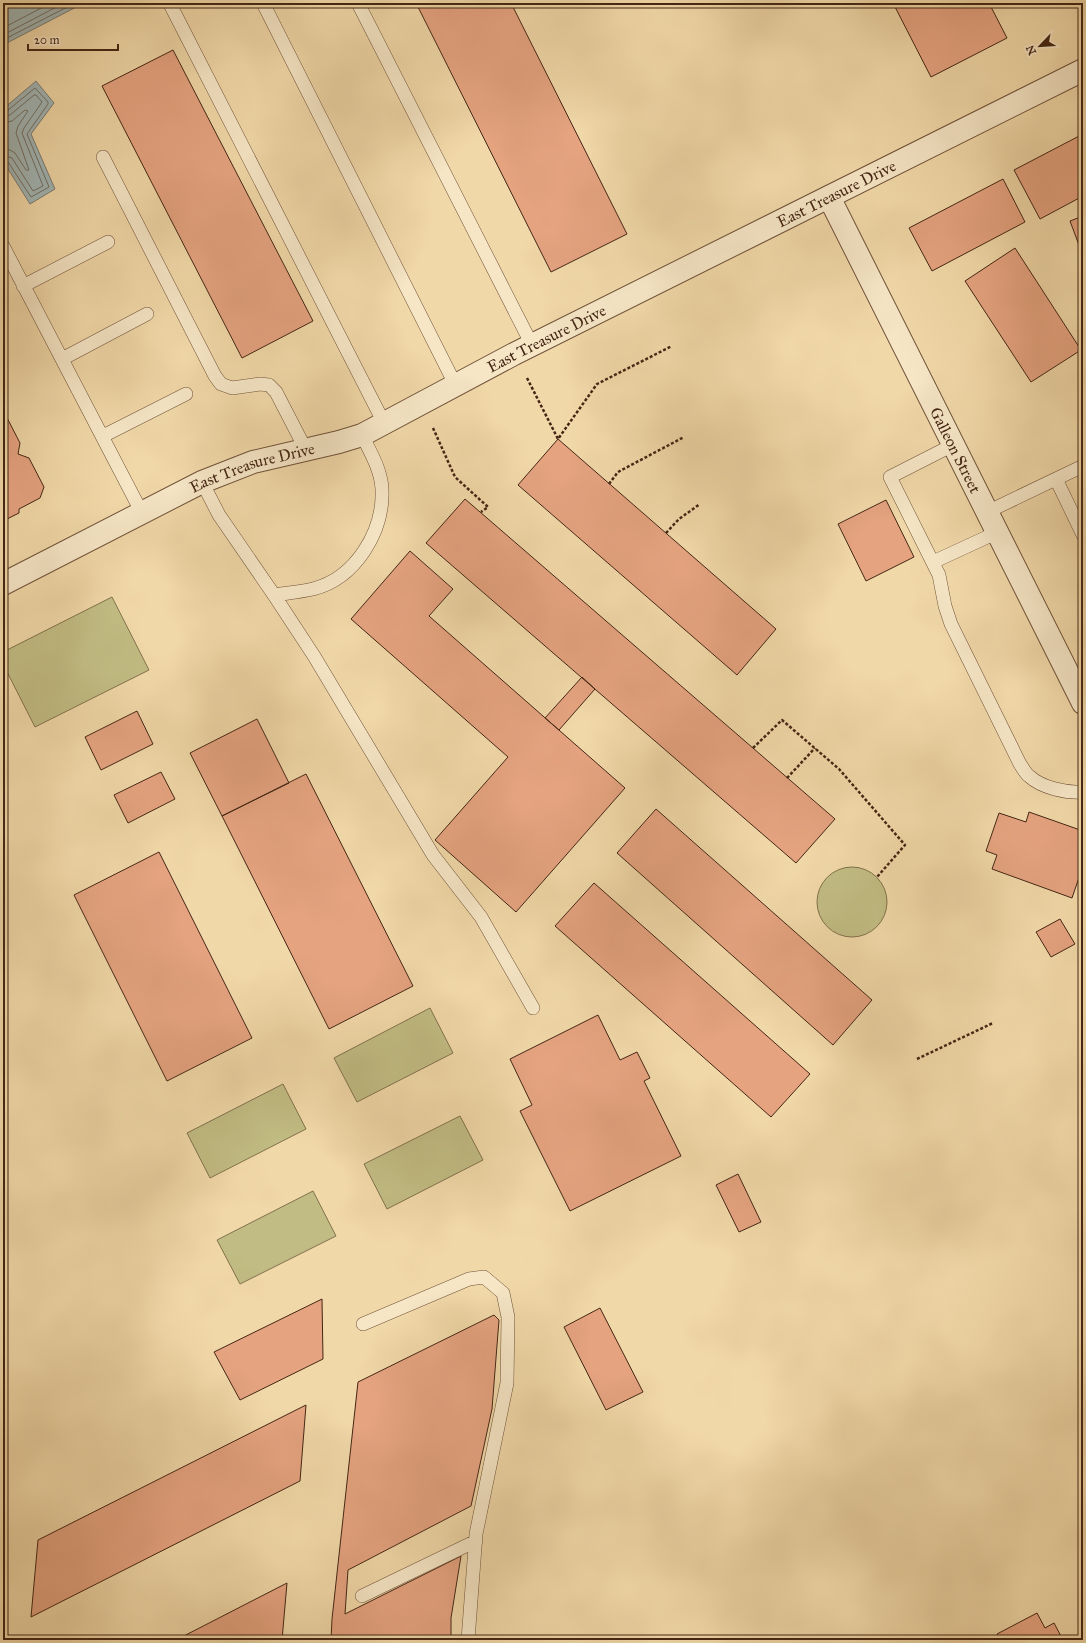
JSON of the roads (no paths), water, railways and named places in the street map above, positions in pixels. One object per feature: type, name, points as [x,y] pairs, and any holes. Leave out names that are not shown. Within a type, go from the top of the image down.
[{"type":"street","name":"East Treasure Drive","points":[[3,584],[202,482],[252,462],[339,442],[362,435],[523,349],[1083,70]]},
{"type":"street","name":"Galleon Street","points":[[829,197],[1083,703]]},
{"type":"lane","points":[[172,3],[171,6],[384,423]]},
{"type":"lane","points":[[263,3],[456,384]]},
{"type":"lane","points":[[358,3],[523,349]]},
{"type":"lane","points":[[103,157],[215,376],[221,384],[232,388],[260,384],[269,385],[276,392],[306,450]]},
{"type":"lane","points":[[23,286],[108,242]]},
{"type":"lane","points":[[3,246],[142,513]]},
{"type":"lane","points":[[62,359],[147,314]]},
{"type":"lane","points":[[103,436],[186,394]]},
{"type":"lane","points":[[274,595],[314,589],[338,578],[356,562],[369,545],[381,509],[382,488],[377,466],[362,435]]},
{"type":"lane","points":[[953,445],[890,477],[939,575],[945,606],[951,624],[1020,764],[1029,776],[1043,784],[1056,789],[1083,792]]},
{"type":"lane","points":[[987,512],[1083,466]]},
{"type":"lane","points":[[1056,479],[1083,535]]},
{"type":"lane","points":[[202,482],[218,515],[274,595],[314,656],[433,855],[481,917],[533,1008]]},
{"type":"lane","points":[[933,562],[998,532]]},
{"type":"lane","points":[[363,1324],[469,1279],[484,1277],[502,1293],[508,1317],[507,1383],[476,1541],[468,1640]]},
{"type":"lane","points":[[362,1596],[476,1541]]},
{"type":"water","points":[[3,3],[84,3],[3,45]]},
{"type":"water","points":[[36,81],[54,103],[31,134],[55,189],[30,204],[3,161],[3,109]]}]
